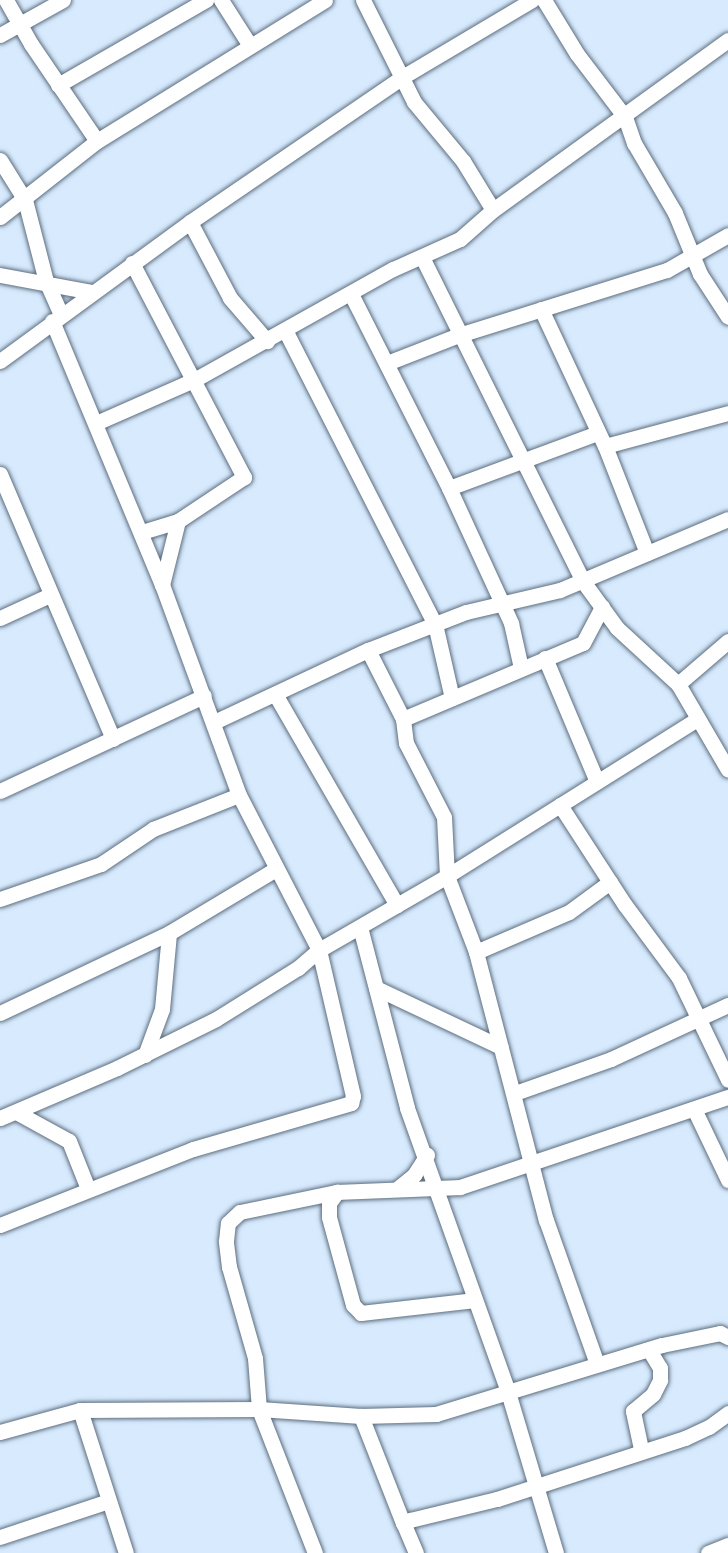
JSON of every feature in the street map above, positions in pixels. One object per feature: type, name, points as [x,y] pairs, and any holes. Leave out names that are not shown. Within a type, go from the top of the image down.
[{"type":"street","points":[[6,0],[19,25],[97,141]]},
{"type":"street","points":[[0,35],[63,0]]},
{"type":"street","points":[[58,84],[206,0]]},
{"type":"street","points":[[221,0],[249,44]]},
{"type":"street","points":[[0,217],[25,200],[97,141],[249,44],[325,0]]},
{"type":"street","points":[[363,0],[404,76],[414,102],[464,161],[493,210]]},
{"type":"street","points":[[0,361],[132,262],[404,76],[532,0]]},
{"type":"street","points":[[544,0],[577,54],[625,117],[634,143],[675,213],[692,258],[728,317]]},
{"type":"street","points":[[96,423],[194,380],[351,294],[393,268],[460,239],[493,210],[625,117],[728,40]]},
{"type":"street","points":[[0,160],[25,200],[57,318],[96,423],[162,585],[239,795],[319,950],[353,1096],[351,1103],[193,1149],[0,1225]]},
{"type":"street","points":[[190,222],[231,298],[267,341]]},
{"type":"street","points":[[387,363],[459,335],[608,291],[692,258],[728,235]]},
{"type":"street","points":[[422,257],[582,580],[617,628],[678,684],[728,770]]},
{"type":"street","points":[[132,262],[244,477],[178,521],[141,532]]},
{"type":"street","points":[[0,276],[46,281],[92,292]]},
{"type":"street","points":[[351,294],[449,488],[499,604],[511,623],[521,668]]},
{"type":"street","points":[[541,309],[602,439],[647,553]]},
{"type":"street","points":[[285,330],[435,624],[452,698]]},
{"type":"street","points":[[449,488],[522,458],[728,413]]},
{"type":"street","points":[[0,474],[113,739]]},
{"type":"street","points":[[214,722],[368,650],[435,624],[499,604],[560,590],[728,519]]},
{"type":"street","points":[[162,585],[178,521]]},
{"type":"street","points":[[0,618],[50,595]]},
{"type":"street","points":[[403,719],[583,643],[602,607]]},
{"type":"street","points":[[678,684],[728,641]]},
{"type":"street","points":[[368,650],[403,719],[406,743],[444,817],[448,847],[447,876],[476,952],[566,1284],[597,1364]]},
{"type":"street","points":[[545,658],[597,782]]},
{"type":"street","points":[[275,694],[398,905]]},
{"type":"street","points":[[1,789],[204,696]]},
{"type":"street","points":[[0,1118],[145,1055],[216,1019],[298,968],[319,950],[447,876],[697,719]]},
{"type":"street","points":[[0,899],[101,864],[153,829],[239,795]]},
{"type":"street","points":[[560,805],[610,882],[679,978],[728,1080]]},
{"type":"street","points":[[0,1013],[169,933],[276,869]]},
{"type":"street","points":[[476,952],[569,912],[610,882]]},
{"type":"street","points":[[360,927],[404,1100],[427,1155],[508,1392],[556,1553]]},
{"type":"street","points":[[145,1055],[162,1010],[169,933]]},
{"type":"street","points":[[376,988],[501,1047]]},
{"type":"street","points":[[515,1093],[611,1059],[728,1005]]},
{"type":"street","points":[[315,1553],[259,1409],[255,1358],[229,1267],[225,1241],[228,1223],[240,1212],[337,1192],[460,1187],[728,1097]]},
{"type":"street","points":[[710,1104],[728,1107]]},
{"type":"street","points":[[694,1109],[722,1154],[728,1180]]},
{"type":"street","points":[[16,1112],[69,1141],[88,1189]]},
{"type":"street","points":[[398,1188],[414,1175],[427,1155]]},
{"type":"street","points":[[337,1192],[329,1203],[329,1217],[353,1305],[361,1313],[475,1300]]},
{"type":"street","points":[[0,1432],[80,1410],[259,1409],[361,1416],[436,1414],[649,1350],[704,1336],[728,1337]]},
{"type":"street","points":[[641,1449],[633,1411],[653,1394],[660,1380],[660,1368],[649,1350]]},
{"type":"street","points":[[80,1410],[126,1553]]},
{"type":"street","points":[[404,1523],[536,1486],[641,1449],[685,1438],[709,1427],[728,1413]]},
{"type":"street","points":[[361,1416],[416,1553]]},
{"type":"street","points":[[0,1537],[108,1501]]},
{"type":"street","points":[[708,1553],[728,1545]]}]
